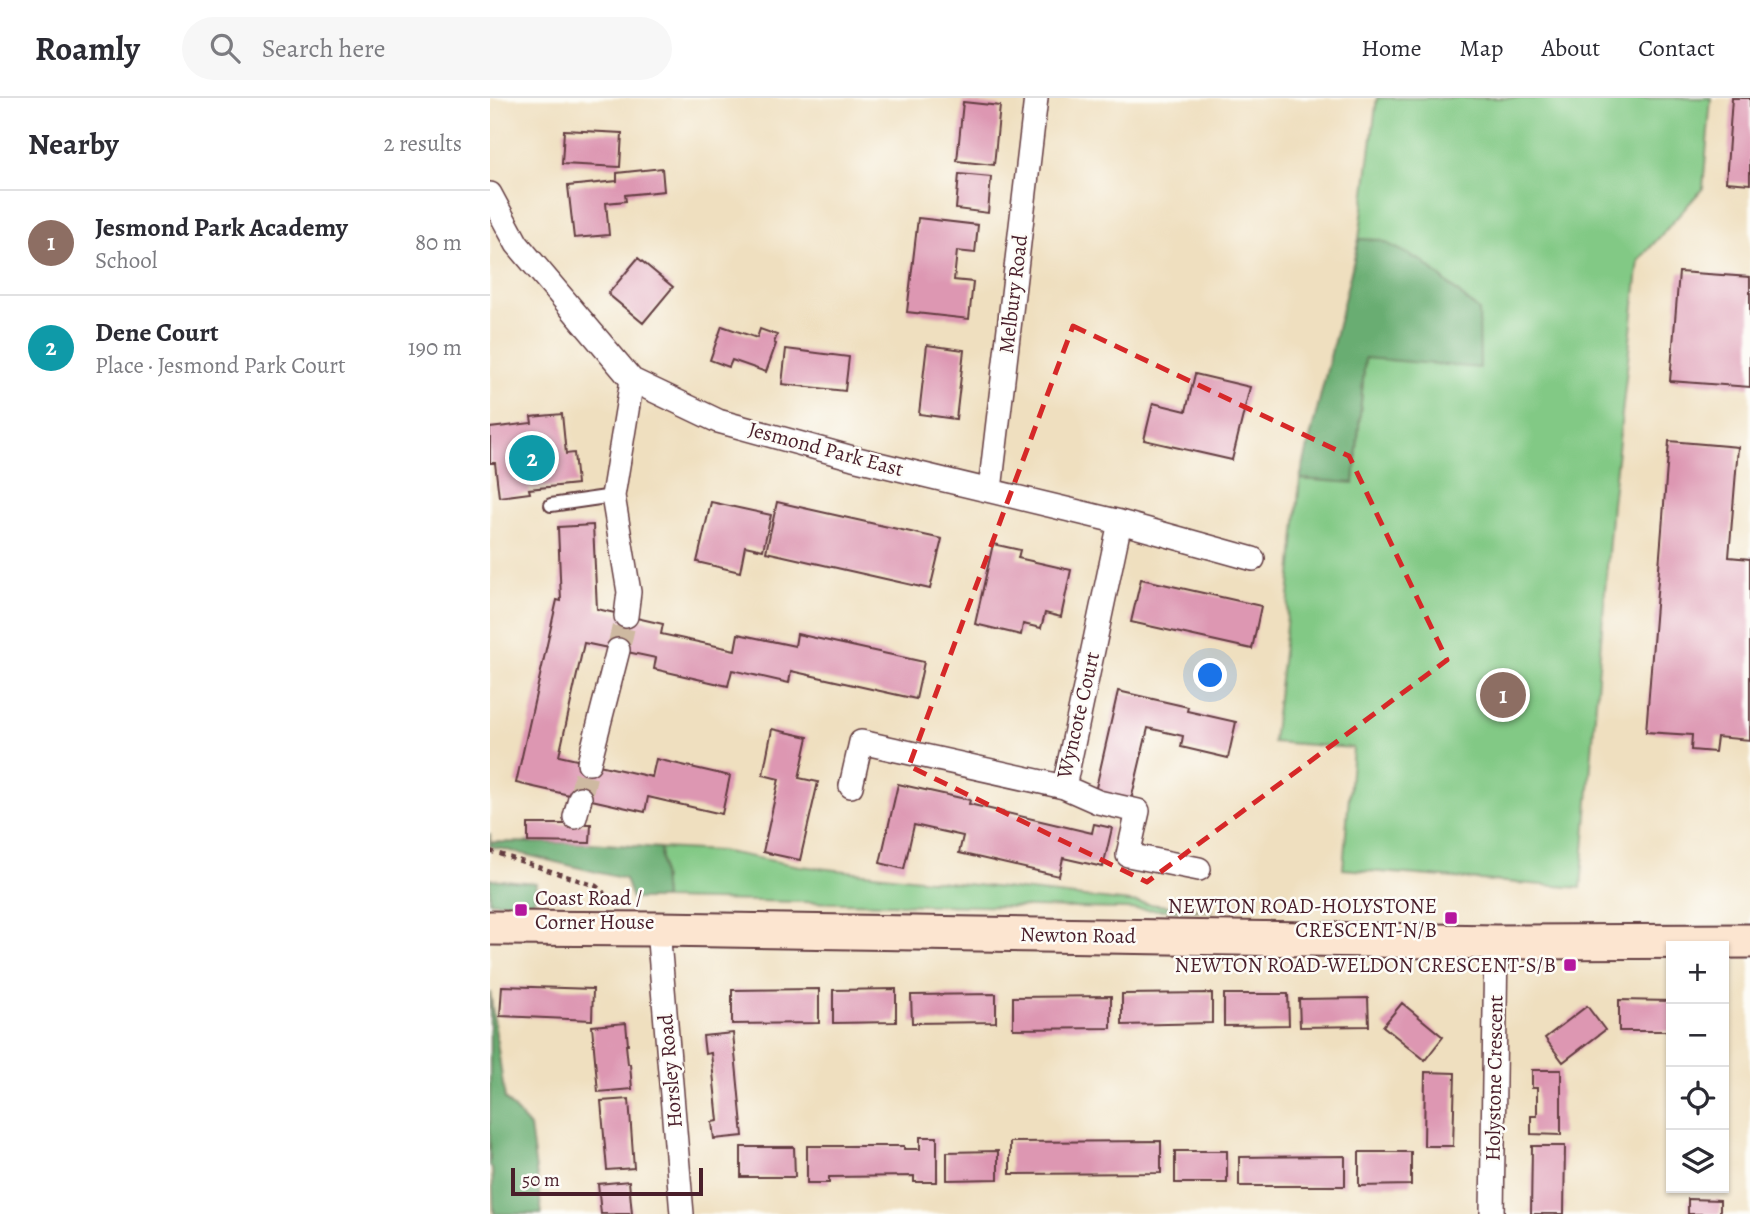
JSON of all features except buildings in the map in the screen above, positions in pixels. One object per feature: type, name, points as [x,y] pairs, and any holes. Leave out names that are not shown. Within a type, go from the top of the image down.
[{"type":"street","name":"Melbury Road","points":[[990,490],[1036,98]]},
{"type":"street","name":"Jesmond Park East","points":[[490,194],[517,244],[632,380],[718,421],[853,458],[1120,522],[1253,559]]},
{"type":"street","points":[[626,616],[629,592],[613,496],[632,380]]},
{"type":"street","name":"Wyncote Court","points":[[851,786],[861,742],[1065,787],[1120,522]]},
{"type":"street","points":[[589,763],[618,650]]},
{"type":"street","points":[[1065,787],[1098,802],[1138,811],[1128,855],[1199,869]]},
{"type":"street","name":"Newton Road","points":[[490,928],[1496,942],[1750,941]]},
{"type":"street","name":"Horsley Road","points":[[657,929],[682,1214]]},
{"type":"street","name":"Holystone Crescent","points":[[1492,1214],[1496,942]]},
{"type":"lane","points":[[551,505],[613,496]]},
{"type":"path","points":[[490,851],[596,886],[608,900],[612,929]]},
{"type":"highlighted area","points":[[1073,326],[1349,456],[1447,660],[1147,882],[909,766]]},
{"type":"green space","points":[[1377,98],[1711,98],[1703,188],[1639,260],[1612,504],[1581,888],[1343,869],[1353,748],[1273,742],[1300,479],[1354,482],[1365,357],[1359,239]]},
{"type":"green space","points":[[1359,239],[1380,240],[1422,261],[1479,311],[1480,368],[1365,358],[1354,483],[1300,479]]},
{"type":"green space","points":[[490,833],[491,842],[590,843],[660,848],[664,899],[632,899],[625,879],[490,846]]},
{"type":"green space","points":[[660,848],[720,851],[800,866],[1213,911],[664,899]]},
{"type":"green space","points":[[490,879],[536,883],[534,902],[490,902]]},
{"type":"green space","points":[[490,992],[505,1099],[530,1127],[542,1214],[494,1214],[490,1165]]},
{"type":"tunnel","points":[[618,650],[626,616]]},
{"type":"tunnel","points":[[580,798],[589,763]]},
{"type":"place","name":"Dene Court","points":[[532,458]]},
{"type":"place","name":"Jesmond Park Academy","points":[[1503,695]]},
{"type":"place","name":"Coast Road / Corner House","points":[[521,910]]},
{"type":"place","name":"NEWTON ROAD-HOLYSTONE CRESCENT-N/B","points":[[1451,918]]},
{"type":"place","name":"NEWTON ROAD-WELDON CRESCENT-S/B","points":[[1570,965]]}]
